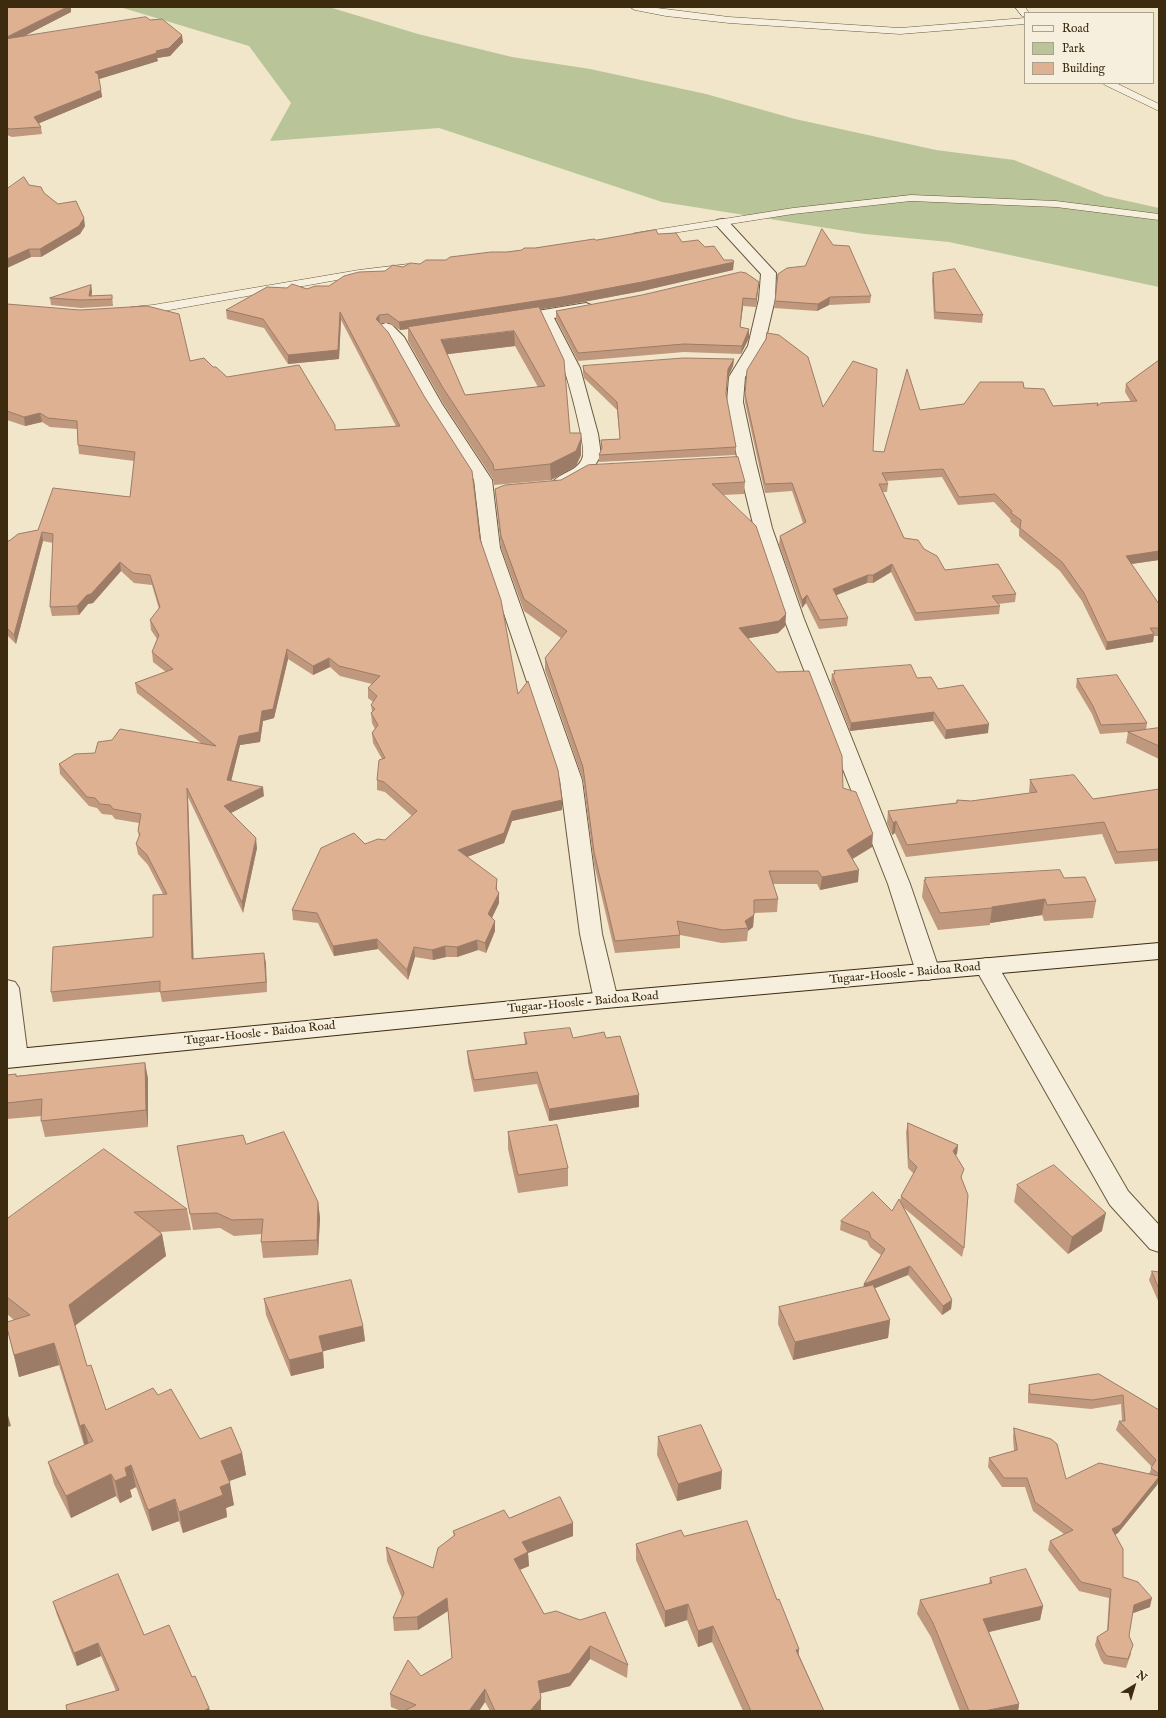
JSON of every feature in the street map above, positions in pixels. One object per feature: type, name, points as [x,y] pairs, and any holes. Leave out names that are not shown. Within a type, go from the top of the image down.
[{"type":"street","points":[[722,223],[757,271],[769,273],[767,299],[756,346],[739,361],[735,402],[739,461],[794,620],[899,884],[928,972]]},
{"type":"street","points":[[498,322],[598,305]]},
{"type":"street","points":[[544,315],[580,368],[592,456],[592,469],[555,486],[547,486]]},
{"type":"street","points":[[397,333],[434,404],[493,494],[491,548],[571,780],[591,934],[606,1000]]},
{"type":"street","name":"Tugaar-Hoosle - Baidoa Road","points":[[12,1058],[606,1000],[1159,951]]},
{"type":"street","points":[[986,966],[1119,1198],[1159,1242]]},
{"type":"street","points":[[7,988],[12,1058]]},
{"type":"lane","points":[[635,7],[666,13],[730,20],[900,30],[1024,21]]},
{"type":"lane","points":[[1110,84],[1159,108]]},
{"type":"lane","points":[[625,238],[793,211],[911,198],[1056,204],[1159,217]]},
{"type":"lane","points":[[124,311],[153,309],[359,273],[420,265]]},
{"type":"green space","points":[[120,7],[329,7],[418,34],[512,57],[590,69],[706,94],[795,119],[936,150],[1014,160],[1105,196],[1159,208],[1159,287],[949,242],[865,234],[662,202],[439,128],[270,141],[291,103],[249,46]]},
{"type":"building","points":[[7,7],[67,7],[7,37]]},
{"type":"building","points":[[146,17],[150,20],[162,19],[182,35],[169,48],[95,72],[98,74],[101,90],[34,117],[41,127],[7,128],[7,39]]},
{"type":"building","points":[[24,177],[29,185],[41,187],[44,193],[58,204],[76,201],[84,218],[79,226],[40,249],[29,249],[7,259],[7,189]]},
{"type":"building","points":[[822,229],[833,245],[849,246],[871,296],[830,297],[818,304],[775,301],[778,274],[787,268],[805,266]]},
{"type":"building","points":[[656,230],[658,234],[676,233],[682,242],[698,240],[705,247],[714,246],[724,260],[733,260],[734,262],[642,282],[562,297],[399,322],[388,314],[379,315],[376,319],[388,332],[424,396],[472,471],[480,539],[501,600],[518,694],[528,681],[558,770],[562,800],[512,811],[504,833],[458,850],[497,879],[496,889],[499,893],[488,914],[495,921],[485,943],[477,940],[457,947],[445,946],[432,950],[414,947],[407,970],[377,939],[333,946],[317,913],[292,910],[321,848],[354,833],[365,844],[378,839],[385,840],[417,811],[384,782],[377,780],[379,760],[385,758],[372,733],[378,725],[371,713],[375,709],[371,705],[377,696],[368,688],[380,676],[339,666],[329,658],[313,666],[287,649],[273,709],[262,711],[259,732],[239,736],[227,780],[263,787],[224,806],[256,838],[242,903],[187,788],[192,959],[264,953],[266,982],[160,992],[160,981],[51,992],[53,947],[153,937],[153,895],[167,894],[147,855],[136,844],[140,834],[138,831],[141,814],[113,809],[110,805],[100,804],[95,798],[87,797],[59,764],[75,754],[95,753],[98,742],[112,740],[120,729],[216,746],[135,683],[173,669],[152,652],[159,635],[150,620],[160,607],[150,575],[133,573],[120,562],[91,594],[87,595],[77,606],[50,607],[53,534],[42,532],[14,635],[7,628],[7,541],[18,534],[38,530],[53,488],[130,497],[135,452],[78,445],[77,421],[48,418],[40,413],[24,417],[7,411],[7,304],[80,310],[147,306],[179,314],[190,361],[204,358],[213,367],[216,367],[227,377],[299,365],[335,425],[335,430],[400,426],[340,312],[338,350],[288,355],[263,319],[226,310],[267,287],[287,288],[292,284],[307,289],[315,286],[329,286],[344,276],[359,272],[385,271],[393,265],[403,267],[410,263],[420,264],[426,260],[446,260],[450,257],[491,252],[507,252],[522,250],[524,248],[535,248],[594,239],[596,240]]},
{"type":"building","points":[[955,269],[983,315],[935,312],[933,273]]},
{"type":"building","points":[[741,272],[746,273],[759,282],[756,299],[743,298],[740,327],[749,329],[742,346],[684,344],[578,353],[556,311],[642,295]]},
{"type":"building","points":[[91,285],[89,296],[112,295],[112,299],[80,300],[50,298]]},
{"type":"building","points":[[539,307],[564,360],[570,433],[581,433],[581,439],[576,451],[550,464],[494,470],[493,464],[443,388],[408,327]],"holes":[[[514,331],[545,386],[465,395],[441,340]]]},
{"type":"building","points":[[767,333],[779,335],[808,357],[823,407],[853,361],[877,369],[873,451],[884,452],[907,369],[920,410],[964,404],[980,382],[1023,382],[1024,388],[1044,389],[1053,406],[1098,403],[1097,406],[1101,403],[1137,401],[1126,384],[1159,360],[1159,551],[1126,556],[1159,604],[1159,628],[1150,628],[1154,634],[1107,642],[1084,593],[1062,562],[1020,528],[1021,520],[1011,513],[1012,511],[995,494],[959,497],[943,469],[882,473],[888,484],[879,484],[904,538],[918,540],[924,549],[937,556],[945,570],[998,564],[1016,594],[992,596],[1000,606],[916,613],[892,564],[873,575],[868,575],[833,589],[848,618],[820,620],[807,595],[802,600],[780,536],[806,522],[792,483],[765,484],[745,394],[747,370],[766,339]]},
{"type":"building","points":[[684,358],[734,359],[728,369],[726,394],[736,447],[599,455],[602,448],[601,440],[620,439],[617,402],[584,371],[583,366]]},
{"type":"building","points":[[738,457],[745,482],[712,484],[756,526],[786,614],[779,621],[739,628],[777,672],[809,671],[842,756],[843,788],[856,792],[873,834],[847,850],[859,870],[822,877],[818,871],[769,871],[778,899],[754,900],[754,915],[745,921],[748,928],[723,930],[677,921],[680,935],[615,941],[594,852],[583,767],[545,658],[567,631],[524,599],[501,536],[495,489],[505,485],[561,480],[588,465]]},
{"type":"building","points":[[911,665],[917,678],[931,677],[938,689],[963,685],[989,724],[946,730],[934,712],[851,723],[832,674],[835,674],[834,671]]},
{"type":"building","points":[[1117,675],[1147,723],[1101,725],[1093,706],[1077,679]]},
{"type":"building","points":[[1159,728],[1159,746],[1128,732]]},
{"type":"building","points":[[1074,775],[1093,799],[1159,789],[1159,849],[1117,852],[1104,822],[907,845],[896,821],[893,823],[888,811],[957,803],[957,800],[971,801],[1037,792],[1030,780]]},
{"type":"building","points":[[1060,870],[1064,878],[1085,877],[1096,901],[1047,905],[1045,899],[992,908],[940,913],[924,880],[926,880],[925,878]]},
{"type":"building","points":[[570,1028],[573,1038],[604,1032],[606,1038],[620,1036],[639,1095],[549,1109],[537,1072],[474,1080],[467,1051],[527,1044],[524,1033]]},
{"type":"building","points":[[145,1063],[146,1110],[41,1121],[42,1099],[7,1103],[7,1075],[16,1074],[16,1076]]},
{"type":"building","points":[[908,1123],[958,1145],[953,1151],[964,1169],[961,1177],[968,1195],[964,1248],[901,1196],[917,1167],[909,1159]]},
{"type":"building","points":[[557,1125],[568,1168],[518,1175],[508,1132]]},
{"type":"building","points":[[284,1132],[318,1202],[317,1240],[261,1242],[263,1219],[232,1220],[217,1213],[190,1214],[177,1146],[243,1135],[246,1144]]},
{"type":"building","points":[[104,1149],[187,1209],[134,1212],[162,1234],[69,1305],[87,1366],[91,1365],[106,1410],[153,1388],[158,1395],[171,1389],[200,1439],[231,1427],[242,1453],[221,1461],[230,1483],[220,1487],[223,1495],[179,1512],[175,1499],[148,1510],[131,1465],[125,1468],[127,1476],[115,1481],[111,1474],[66,1496],[48,1462],[93,1441],[84,1424],[80,1426],[54,1343],[14,1355],[7,1328],[7,1322],[30,1315],[7,1297],[7,1219]]},
{"type":"building","points":[[1054,1165],[1106,1213],[1072,1237],[1017,1185]]},
{"type":"building","points":[[873,1192],[892,1211],[899,1199],[952,1300],[943,1306],[910,1266],[864,1284],[885,1249],[871,1238],[869,1232],[841,1221]]},
{"type":"building","points":[[1152,1271],[1159,1272],[1159,1289]]},
{"type":"building","points":[[351,1280],[363,1326],[319,1336],[323,1352],[289,1360],[264,1299]]},
{"type":"building","points":[[873,1285],[890,1320],[795,1342],[779,1307]]},
{"type":"building","points":[[1099,1374],[1159,1410],[1159,1474],[1151,1468],[1156,1460],[1119,1421],[1125,1421],[1123,1395],[1093,1400],[1030,1394],[1029,1385]]},
{"type":"building","points":[[701,1425],[722,1471],[678,1484],[658,1437]]},
{"type":"building","points":[[1014,1428],[1051,1439],[1057,1444],[1066,1479],[1099,1463],[1159,1476],[1120,1525],[1112,1529],[1123,1549],[1123,1577],[1138,1582],[1152,1598],[1134,1605],[1129,1636],[1133,1645],[1128,1659],[1107,1656],[1103,1651],[1097,1637],[1108,1630],[1111,1589],[1081,1582],[1050,1541],[1073,1530],[1035,1502],[1027,1478],[1004,1478],[989,1458],[1017,1450]]},
{"type":"building","points":[[560,1497],[573,1523],[522,1542],[528,1552],[514,1559],[544,1614],[556,1611],[580,1620],[605,1612],[628,1665],[590,1646],[570,1673],[538,1681],[541,1698],[530,1711],[495,1711],[485,1689],[469,1711],[404,1711],[416,1705],[390,1694],[408,1660],[421,1676],[452,1658],[447,1598],[417,1617],[393,1618],[404,1593],[386,1547],[433,1568],[438,1548],[455,1535],[453,1531],[504,1510],[509,1518]]},
{"type":"building","points":[[747,1521],[777,1600],[779,1599],[799,1649],[796,1650],[824,1711],[751,1711],[713,1626],[698,1631],[688,1604],[665,1611],[636,1544],[681,1530],[684,1536]]},
{"type":"building","points":[[1026,1569],[1043,1606],[983,1619],[1019,1704],[984,1711],[969,1711],[933,1623],[920,1600],[992,1583],[990,1578]]},
{"type":"building","points":[[118,1574],[144,1635],[169,1625],[192,1677],[195,1676],[209,1708],[204,1711],[67,1711],[66,1705],[119,1690],[98,1643],[74,1653],[53,1602]]}]
